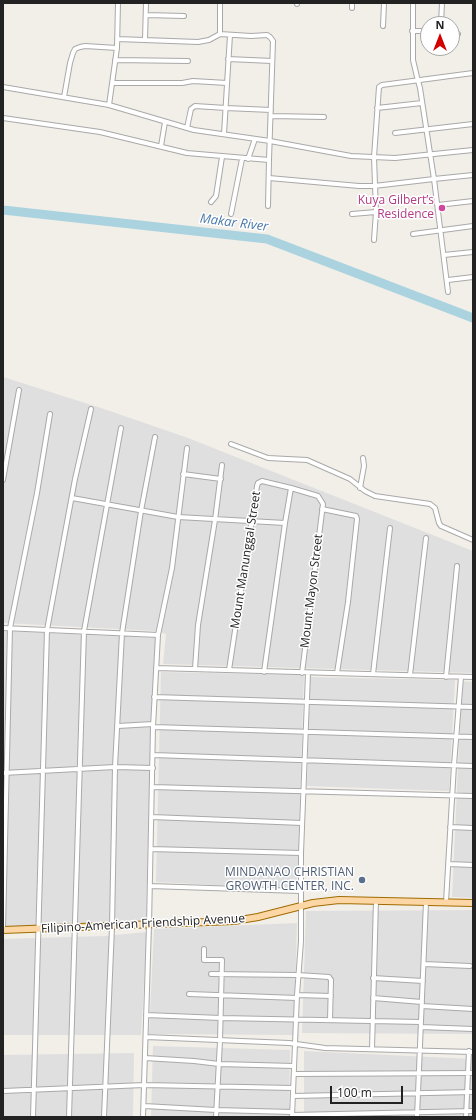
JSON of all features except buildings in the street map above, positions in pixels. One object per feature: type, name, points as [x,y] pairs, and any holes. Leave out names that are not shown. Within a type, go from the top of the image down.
[{"type":"main road","name":"Filipino-American Friendship Avenue","points":[[3,929],[112,927],[234,921],[333,900],[473,903]]},
{"type":"street","points":[[109,105],[116,60],[118,3]]},
{"type":"street","points":[[145,40],[146,3]]},
{"type":"street","points":[[220,3],[220,34]]},
{"type":"street","points":[[352,3],[352,8]]},
{"type":"street","points":[[383,26],[384,3]]},
{"type":"street","points":[[413,3],[413,60],[420,88],[431,154],[440,230],[448,280],[448,292]]},
{"type":"street","points":[[441,16],[442,3]]},
{"type":"street","points":[[146,15],[184,16]]},
{"type":"street","points":[[412,31],[420,31]]},
{"type":"street","points":[[117,39],[203,42],[220,34],[266,35],[270,37],[273,41],[268,206]]},
{"type":"street","points":[[224,134],[230,35]]},
{"type":"street","points":[[64,97],[70,63],[75,49],[85,46],[116,48]]},
{"type":"street","points":[[228,59],[272,61]]},
{"type":"street","points":[[116,60],[188,61]]},
{"type":"street","points":[[374,240],[376,212],[374,157],[378,89],[380,86],[473,73]]},
{"type":"street","points":[[112,83],[182,83],[193,81],[227,82]]},
{"type":"street","points":[[3,87],[109,105],[187,128],[339,154],[396,158],[473,150]]},
{"type":"street","points":[[377,108],[422,103]]},
{"type":"street","points":[[187,128],[193,106],[198,105],[271,110]]},
{"type":"street","points":[[271,116],[324,117]]},
{"type":"street","points":[[3,118],[100,132],[187,153],[242,159],[269,160]]},
{"type":"street","points":[[160,146],[165,122]]},
{"type":"street","points":[[395,133],[473,124]]},
{"type":"street","points":[[248,159],[255,139]]},
{"type":"street","points":[[211,202],[216,196],[222,157]]},
{"type":"street","points":[[231,214],[242,159]]},
{"type":"street","points":[[269,178],[374,186],[473,175]]},
{"type":"street","points":[[438,206],[473,201]]},
{"type":"street","points":[[352,214],[376,212]]},
{"type":"street","points":[[413,234],[473,226]]},
{"type":"street","points":[[444,255],[473,252]]},
{"type":"street","points":[[448,280],[473,277]]},
{"type":"street","points":[[3,480],[19,390]]},
{"type":"street","points":[[33,1117],[47,630],[79,461],[91,409]]},
{"type":"street","points":[[3,929],[5,708],[10,628],[37,493],[50,414]]},
{"type":"street","points":[[69,1117],[84,631],[121,428]]},
{"type":"street","points":[[104,1117],[122,633],[141,511],[155,437]]},
{"type":"street","points":[[231,444],[268,458],[307,460],[350,479],[360,488],[375,496],[430,504],[435,508],[438,523],[441,526],[473,540]]},
{"type":"street","points":[[143,1117],[152,817],[153,726],[158,635],[169,588],[187,448]]},
{"type":"street","points":[[360,488],[363,473],[363,458]]},
{"type":"street","points":[[195,669],[198,625],[215,520],[222,465]]},
{"type":"street","points":[[184,474],[221,479]]},
{"type":"street","name":"Mount Manunggal Street","points":[[229,670],[258,484],[262,481],[291,488]]},
{"type":"street","points":[[264,672],[291,488],[318,496],[322,501],[322,509],[356,516],[357,519],[348,602],[337,673]]},
{"type":"street","points":[[72,498],[178,517],[285,523]]},
{"type":"street","name":"Mount Mayon Street","points":[[302,673],[322,509]]},
{"type":"street","points":[[373,674],[390,528]]},
{"type":"street","points":[[410,675],[426,538]]},
{"type":"street","points":[[446,677],[457,566]]},
{"type":"street","points":[[3,628],[158,635]]},
{"type":"street","points":[[156,668],[473,677]]},
{"type":"street","points":[[292,1115],[298,975],[302,941],[300,892],[308,673]]},
{"type":"street","points":[[446,902],[461,677]]},
{"type":"street","points":[[154,698],[473,707]]},
{"type":"street","points":[[118,726],[473,737]]},
{"type":"street","points":[[153,755],[473,766]]},
{"type":"street","points":[[4,773],[116,767],[153,768]]},
{"type":"street","points":[[152,787],[473,796]]},
{"type":"street","points":[[152,817],[302,823]]},
{"type":"street","points":[[450,827],[473,828]]},
{"type":"street","points":[[151,848],[301,853]]},
{"type":"street","points":[[448,864],[473,865]]},
{"type":"street","points":[[150,886],[300,892]]},
{"type":"street","points":[[372,1049],[376,900]]},
{"type":"street","points":[[417,1115],[426,902]]},
{"type":"street","points":[[204,949],[204,960],[222,960],[221,1018],[216,1117]]},
{"type":"street","points":[[424,964],[470,966]]},
{"type":"street","points":[[211,974],[298,975],[329,977],[331,980],[330,1020]]},
{"type":"street","points":[[373,978],[423,981]]},
{"type":"street","points":[[189,994],[221,996],[331,996]]},
{"type":"street","points":[[373,998],[473,1009]]},
{"type":"street","points":[[146,1015],[421,1022]]},
{"type":"street","points":[[421,1027],[473,1029]]},
{"type":"street","points":[[146,1037],[296,1044],[325,1048],[471,1051],[471,1073],[467,1092],[466,1117]]},
{"type":"street","points":[[145,1058],[219,1064],[294,1066]]},
{"type":"street","points":[[294,1074],[419,1072],[471,1073]]},
{"type":"street","points":[[3,1091],[144,1085],[293,1088]]},
{"type":"street","points":[[293,1096],[418,1092],[473,1092]]},
{"type":"street","points":[[144,1106],[292,1115],[417,1115],[473,1112]]},
{"type":"shaded area","points":[[3,377],[104,409],[188,438],[473,551],[473,673],[163,664],[166,634],[156,631],[3,623]]},
{"type":"shaded area","points":[[3,631],[156,638],[150,760],[146,922],[3,927]]},
{"type":"shaded area","points":[[161,672],[304,675],[297,889],[156,882]]},
{"type":"shaded area","points":[[310,677],[455,680],[449,791],[307,786]]},
{"type":"shaded area","points":[[462,681],[473,682],[473,898],[452,897]]},
{"type":"shaded area","points":[[473,910],[473,1034],[302,1033],[306,911]]},
{"type":"shaded area","points":[[297,923],[294,1035],[149,1034],[154,929]]},
{"type":"shaded area","points":[[147,932],[141,1035],[3,1035],[3,939],[104,936]]},
{"type":"shaded area","points":[[153,1046],[290,1050],[289,1117],[151,1117]]},
{"type":"shaded area","points":[[304,1051],[473,1059],[473,1117],[304,1117]]},
{"type":"shaded area","points":[[134,1053],[133,1117],[3,1117],[3,1055]]},
{"type":"waterway","name":"Makar River","points":[[3,210],[267,239],[473,318]]},
{"type":"place","name":"Kuya Gilbert’s Residence","points":[[442,208]]},
{"type":"place","name":"MINDANAO CHRISTIAN GROWTH CENTER, INC.","points":[[362,880]]}]
